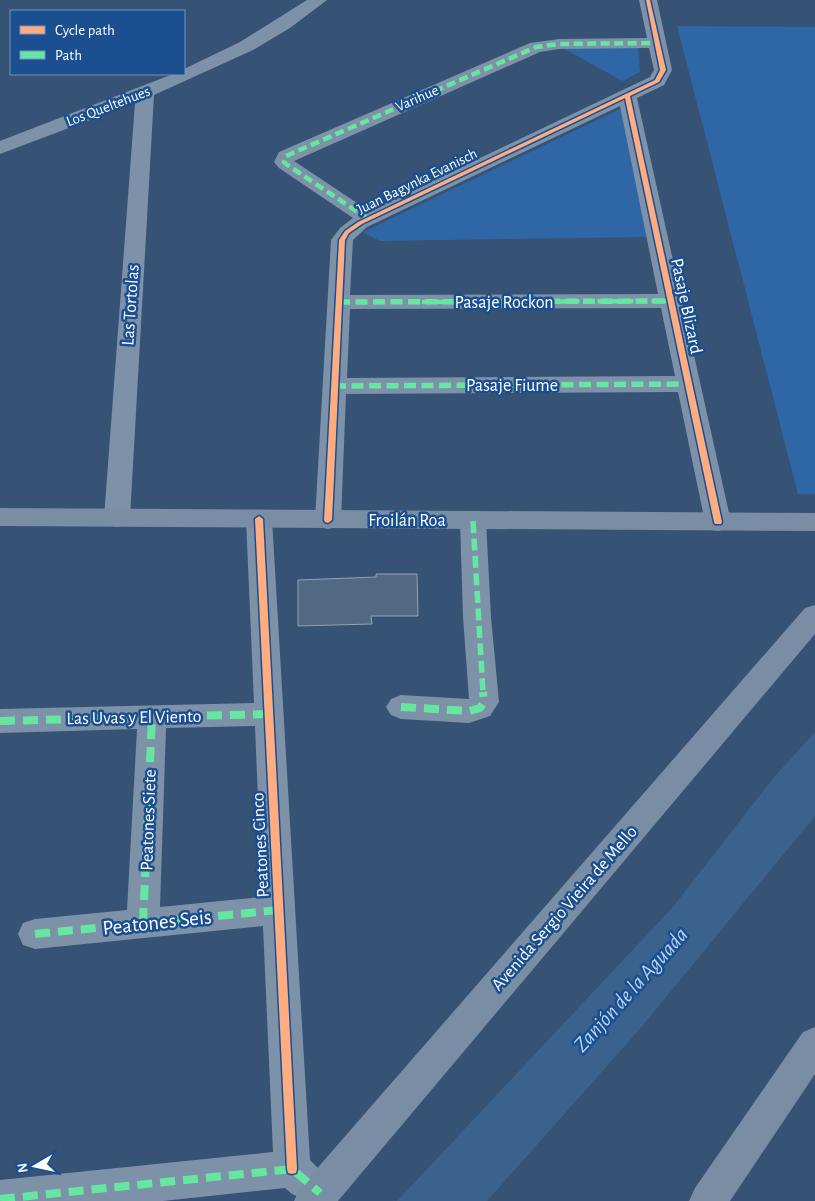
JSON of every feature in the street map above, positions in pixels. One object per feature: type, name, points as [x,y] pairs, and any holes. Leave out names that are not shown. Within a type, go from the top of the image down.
[{"type":"main road","name":"Froilán Roa","points":[[0,517],[815,522]]},
{"type":"main road","name":"Avenida Sergio Vieira de Mello","points":[[316,1197],[815,614]]},
{"type":"main road","points":[[708,1201],[815,1044]]},
{"type":"street","name":"Los Queltehues","points":[[185,73],[258,39],[318,0]]},
{"type":"street","name":"Juan Bagynka Evanisch","points":[[328,520],[342,240],[353,227],[368,219],[650,85],[661,76],[663,70],[648,0]]},
{"type":"street","name":"Varihue","points":[[368,219],[286,164],[284,162],[286,156],[536,47],[559,44],[658,43]]},
{"type":"street","name":"Los Queltehues","points":[[0,148],[145,92],[181,75]]},
{"type":"street","name":"Las Tortolas","points":[[117,518],[145,92]]},
{"type":"street","name":"Pasaje Blizard","points":[[627,96],[718,522]]},
{"type":"street","name":"Pasaje Rockon","points":[[338,302],[671,301]]},
{"type":"street","name":"Pasaje Fiume","points":[[334,386],[689,384]]},
{"type":"street","name":"Peatones Cinco","points":[[259,519],[292,1169]]},
{"type":"street","points":[[401,707],[468,710],[480,708],[484,702],[477,617],[473,521]]},
{"type":"street","name":"Las Uvas y El Viento","points":[[0,721],[269,714]]},
{"type":"street","name":"Peatones Siete","points":[[143,923],[152,716]]},
{"type":"street","name":"Peatones Seis","points":[[35,934],[278,910]]},
{"type":"street","points":[[0,1199],[292,1169],[316,1197]]},
{"type":"shaded area","points":[[677,26],[815,27],[815,494],[798,494]]},
{"type":"shaded area","points":[[638,47],[640,72],[622,81],[563,48]]},
{"type":"shaded area","points":[[622,108],[647,237],[380,241],[363,232]]},
{"type":"water","name":"Zanjón de la Aguada","points":[[815,732],[815,816],[639,1030],[487,1201],[397,1201],[672,908],[775,776]]},
{"type":"building","points":[[376,574],[417,574],[418,616],[371,616],[372,624],[298,626],[298,580],[376,577]]},
{"type":"marked path","points":[[368,219],[286,164],[284,162],[286,156],[536,47],[559,44],[658,43]]},
{"type":"marked path","points":[[338,302],[671,301]]},
{"type":"marked path","points":[[334,386],[689,384]]},
{"type":"marked path","points":[[401,707],[469,711],[480,708],[484,702],[477,617],[473,521]]},
{"type":"marked path","points":[[0,721],[269,714]]},
{"type":"marked path","points":[[143,923],[152,716]]},
{"type":"marked path","points":[[35,934],[278,910]]},
{"type":"marked path","points":[[0,1199],[292,1169],[320,1193]]},
{"type":"cycle path","points":[[328,520],[342,240],[347,232],[360,223],[657,81],[663,70],[648,0]]},
{"type":"cycle path","points":[[627,96],[718,522]]},
{"type":"cycle path","points":[[259,519],[292,1169]]}]
